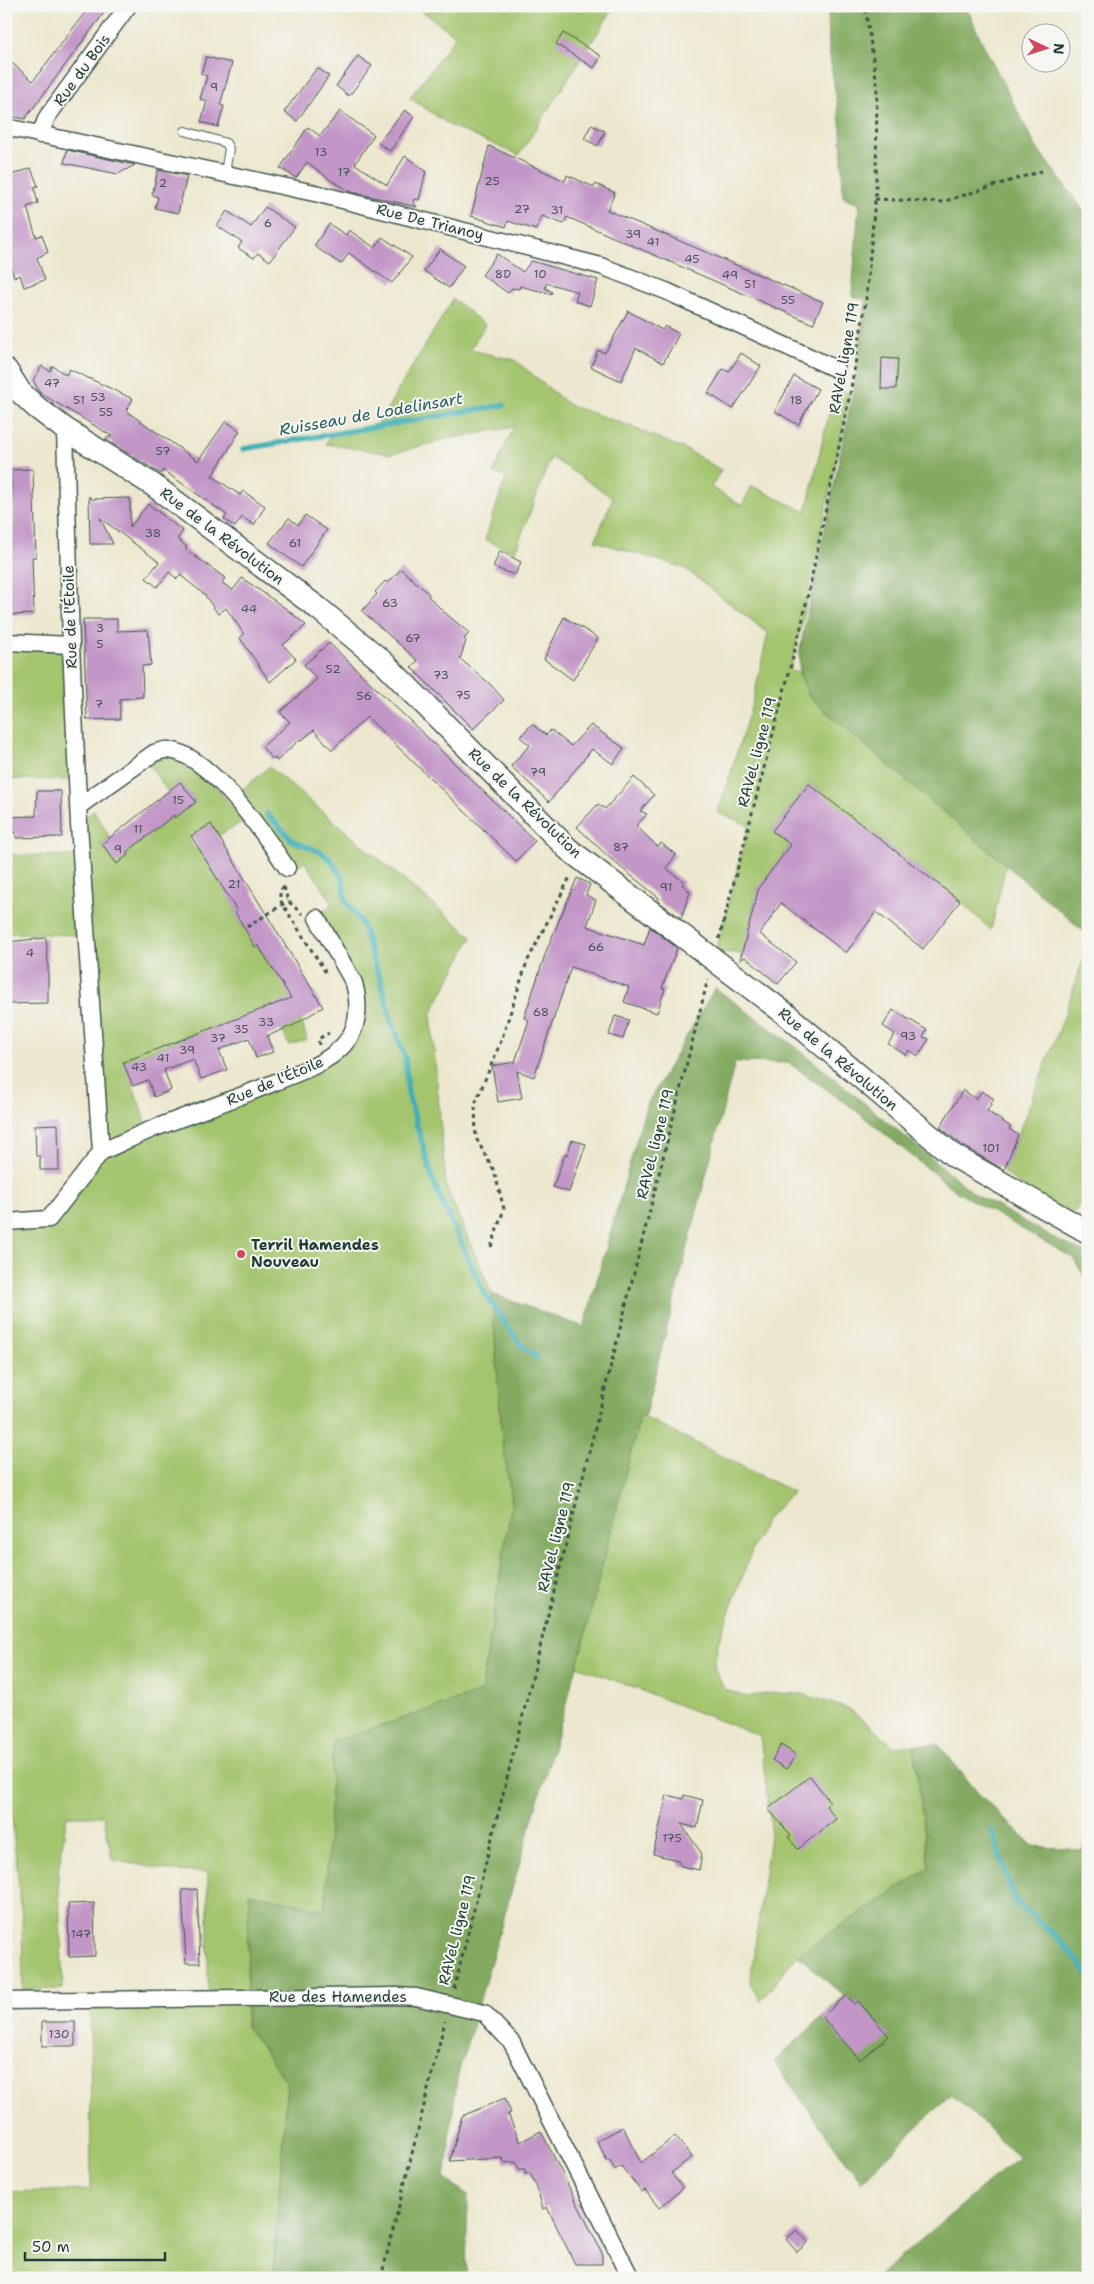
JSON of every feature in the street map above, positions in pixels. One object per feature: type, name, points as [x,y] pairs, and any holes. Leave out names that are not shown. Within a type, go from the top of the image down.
[{"type":"street","name":"Rue du Bois","points":[[40,135],[47,117],[128,6]]},
{"type":"street","name":"Rue De Trianoy","points":[[6,127],[225,172],[329,196],[601,266],[666,291],[836,369]]},
{"type":"street","name":"Rue de la Révolution","points":[[6,370],[20,392],[65,428],[153,485],[332,620],[383,662],[568,848],[787,1015],[954,1156],[1088,1232]]},
{"type":"street","name":"Rue de l'Étoile","points":[[65,428],[71,644],[79,806],[101,1152]]},
{"type":"street","points":[[6,642],[71,644]]},
{"type":"street","points":[[79,806],[154,753],[168,750],[181,754],[198,765],[228,789],[261,830],[287,868]]},
{"type":"street","name":"Rue de l'Étoile","points":[[6,1222],[49,1219],[101,1152],[148,1131],[242,1096],[321,1063],[337,1052],[357,1024],[354,983],[317,918]]},
{"type":"street","name":"Rue des Hamendes","points":[[6,2001],[398,1996],[416,1997],[484,2013],[512,2043],[631,2278]]},
{"type":"lane","points":[[185,131],[226,143],[229,149],[225,172]]},
{"type":"path","name":"RAVeL ligne 119","points":[[452,1994],[714,959],[802,623],[852,386],[866,300],[875,199],[878,84],[865,6]]},
{"type":"path","points":[[875,199],[942,202],[1042,171]]},
{"type":"path","points":[[491,1248],[504,1208],[494,1171],[476,1138],[475,1104],[501,1040],[527,962],[580,857]]},
{"type":"path","points":[[287,868],[284,887],[288,901],[302,914],[317,918]]},
{"type":"path","points":[[284,887],[280,890],[279,895],[282,904],[330,979]]},
{"type":"path","points":[[247,927],[288,901]]},
{"type":"path","points":[[321,1063],[318,1039],[334,1030]]},
{"type":"path","points":[[381,2278],[448,2013]]},
{"type":"green space","points":[[415,6],[615,6],[519,155],[451,126],[410,98],[456,36]]},
{"type":"green space","points":[[828,6],[966,6],[984,46],[1036,147],[1088,217],[1088,935],[809,697],[799,672],[800,649],[854,388],[866,300],[852,296],[859,203],[843,197],[841,130],[829,51]]},
{"type":"green space","points":[[453,299],[485,325],[470,350],[515,360],[569,405],[624,424],[689,451],[721,470],[711,487],[742,506],[752,486],[806,512],[835,387],[850,394],[802,623],[790,670],[799,672],[809,697],[1006,865],[991,930],[960,901],[810,783],[772,830],[790,846],[758,887],[742,954],[716,951],[749,825],[718,813],[753,701],[768,633],[684,568],[595,541],[613,498],[551,457],[515,552],[485,540],[506,477],[493,473],[514,427],[451,438],[391,454],[326,444],[331,434],[376,427]]},
{"type":"green space","points":[[6,648],[66,650],[71,780],[6,779]]},
{"type":"green space","name":"Terril Hamendes Nouveau","points":[[169,756],[214,785],[244,821],[218,836],[210,825],[189,839],[195,850],[199,848],[237,910],[234,913],[291,994],[307,1040],[289,1045],[282,1030],[194,1035],[124,1061],[149,1131],[329,1058],[362,1013],[317,918],[331,904],[330,899],[305,862],[287,868],[261,830],[243,789],[269,767],[472,937],[431,1014],[446,1187],[492,1294],[502,1439],[512,1502],[481,1692],[334,1742],[325,1910],[249,1893],[246,2026],[287,2082],[273,2278],[6,2278],[6,2192],[91,2190],[90,2000],[246,1997],[208,1990],[208,1872],[173,1871],[112,1860],[104,1816],[67,1816],[58,1873],[63,1989],[23,1990],[22,1917],[6,1759],[6,1214],[37,1213],[87,1179],[101,1152],[79,824],[94,810],[110,838],[102,845],[117,863],[128,855],[126,853],[183,808],[186,810],[196,802],[180,782],[168,792],[148,763]]},
{"type":"green space","points":[[6,855],[77,856],[82,935],[6,933]]},
{"type":"green space","points":[[1088,945],[1088,1194],[1068,1220],[1003,1172],[1063,1020]]},
{"type":"green space","points":[[715,988],[797,1048],[975,1194],[1057,1240],[1088,1254],[1088,1282],[1073,1258],[957,1192],[850,1106],[789,1063],[735,1062],[644,1418],[640,1416],[577,1666],[457,2078],[445,2178],[468,2195],[466,2275],[464,2278],[273,2278],[287,2082],[246,2026],[249,1893],[325,1910],[333,1742],[481,1692],[512,1502],[502,1439],[492,1294],[584,1327],[646,1106]]},
{"type":"green space","points":[[640,1415],[793,1492],[766,1520],[752,1550],[718,1643],[714,1667],[724,1689],[746,1697],[772,1693],[803,1694],[849,1709],[895,1747],[914,1745],[929,1868],[797,1955],[761,2001],[750,1983],[771,1828],[760,1736],[577,1666]]},
{"type":"green space","points":[[938,1744],[978,1793],[1033,1846],[1082,1850],[1088,1835],[1088,2278],[876,2278],[1019,2157],[951,2094],[861,2182],[774,2062],[844,1996],[797,1955],[929,1868],[914,1745]]},
{"type":"building","points":[[90,6],[109,6],[25,119],[6,115],[6,58],[33,81]]},
{"type":"building","points":[[563,33],[601,56],[594,68],[556,44]]},
{"type":"building","points":[[358,56],[372,66],[349,96],[336,86]]},
{"type":"building","points":[[206,57],[232,63],[220,105],[224,106],[218,127],[201,122],[207,101],[200,99],[207,76],[201,74]]},
{"type":"building","points":[[317,68],[329,76],[297,121],[284,112]]},
{"type":"building","points":[[405,110],[414,117],[390,151],[378,143]]},
{"type":"building","points":[[340,111],[374,135],[355,164],[387,185],[405,156],[426,171],[419,200],[414,199],[413,202],[417,207],[352,192],[332,181],[307,162],[296,178],[280,168],[308,127],[320,136]]},
{"type":"building","points":[[591,125],[605,131],[598,146],[584,139]]},
{"type":"building","points":[[489,146],[565,181],[567,175],[594,187],[596,184],[615,193],[607,210],[823,302],[813,324],[567,217],[564,224],[542,216],[536,230],[508,221],[506,227],[471,216]]},
{"type":"building","points":[[67,150],[135,165],[118,174],[64,163]]},
{"type":"building","points":[[31,168],[38,186],[34,187],[38,203],[27,207],[36,237],[42,235],[48,252],[37,258],[45,280],[24,287],[20,275],[14,277],[6,253],[6,177]]},
{"type":"building","points":[[158,170],[187,176],[178,213],[155,208],[158,197],[152,195]]},
{"type":"building","points":[[265,207],[295,227],[270,261],[258,253],[254,258],[238,248],[242,242],[217,226],[227,211],[251,227]]},
{"type":"building","points":[[329,224],[346,235],[349,230],[375,248],[382,237],[412,257],[392,283],[349,253],[341,264],[314,246]]},
{"type":"building","points":[[440,249],[464,266],[449,288],[424,271]]},
{"type":"building","points":[[497,254],[523,272],[531,261],[598,280],[590,306],[575,301],[578,292],[547,283],[545,288],[552,292],[551,294],[520,286],[519,289],[512,288],[508,293],[482,275]]},
{"type":"building","points":[[628,311],[662,330],[665,326],[679,334],[663,363],[636,348],[621,381],[591,367],[598,350],[605,353]]},
{"type":"building","points":[[741,353],[761,366],[733,409],[708,393],[723,369],[729,372]]},
{"type":"building","points":[[882,358],[898,359],[896,389],[881,389]]},
{"type":"building","points":[[42,366],[50,371],[53,366],[66,375],[69,369],[133,399],[126,411],[198,461],[226,421],[240,431],[212,476],[240,495],[243,491],[265,506],[254,525],[242,517],[235,527],[224,519],[227,515],[163,470],[161,474],[105,439],[112,436],[40,393],[33,380]]},
{"type":"building","points":[[794,376],[818,389],[798,425],[775,411]]},
{"type":"building","points":[[33,469],[36,557],[32,557],[34,614],[12,615],[11,605],[6,605],[6,530],[13,530],[11,470]]},
{"type":"building","points":[[89,496],[91,499],[130,498],[130,527],[148,504],[183,531],[177,539],[187,547],[185,549],[225,578],[222,583],[233,590],[242,578],[285,608],[306,625],[283,645],[296,659],[270,682],[240,638],[244,634],[226,608],[218,614],[204,594],[180,575],[177,579],[169,572],[157,587],[146,578],[159,562],[100,518],[113,544],[90,544]]},
{"type":"building","points":[[305,515],[327,530],[301,567],[269,543],[289,518],[298,525]]},
{"type":"building","points":[[500,551],[521,562],[515,575],[493,567]]},
{"type":"building","points":[[401,569],[429,594],[428,596],[444,612],[469,633],[464,639],[466,641],[460,659],[489,683],[504,700],[473,729],[411,667],[418,661],[362,611],[377,594],[375,592],[385,581],[388,583]]},
{"type":"building","points":[[564,617],[598,638],[573,680],[544,659]]},
{"type":"building","points":[[83,619],[117,619],[117,631],[148,630],[151,665],[142,666],[143,697],[120,699],[120,719],[87,720]]},
{"type":"building","points":[[329,643],[535,841],[516,861],[367,717],[332,750],[314,730],[302,740],[300,739],[277,761],[275,758],[273,760],[262,747],[290,722],[280,712],[317,679],[304,665]]},
{"type":"building","points":[[532,724],[546,735],[551,730],[571,746],[591,725],[624,748],[613,764],[592,749],[549,802],[511,766],[530,745],[520,737]]},
{"type":"building","points":[[634,777],[654,795],[640,811],[647,814],[636,826],[658,847],[661,843],[676,855],[666,868],[684,882],[682,884],[690,892],[681,918],[658,901],[659,898],[612,860],[577,827],[598,804],[605,809]]},
{"type":"building","points":[[180,782],[196,802],[175,818],[174,815],[126,853],[128,855],[117,864],[102,844]]},
{"type":"building","points":[[809,784],[960,901],[923,949],[876,912],[846,953],[781,903],[760,934],[796,962],[778,984],[745,957],[740,960],[759,887],[791,845],[772,831]]},
{"type":"building","points":[[37,791],[61,791],[62,837],[16,838],[16,832],[6,832],[6,817],[36,816]]},
{"type":"building","points":[[211,824],[323,1007],[294,1025],[267,1036],[273,1052],[256,1058],[249,1038],[219,1050],[227,1070],[201,1079],[193,1059],[164,1070],[171,1090],[154,1097],[148,1080],[133,1086],[123,1062],[291,998],[258,945],[255,947],[235,912],[237,911],[191,836]]},
{"type":"building","points":[[577,878],[590,884],[586,895],[596,900],[587,926],[644,945],[650,927],[677,948],[662,988],[665,989],[657,1013],[624,1002],[629,987],[571,967],[534,1077],[517,1071],[522,1098],[498,1102],[492,1066],[515,1062],[529,1020],[524,1018],[547,949]]},
{"type":"building","points":[[46,938],[48,1003],[6,1004],[6,942]]},
{"type":"building","points":[[893,1010],[927,1030],[923,1037],[929,1039],[918,1056],[909,1050],[906,1055],[888,1044],[895,1034],[883,1026]]},
{"type":"building","points":[[615,1016],[629,1020],[623,1039],[609,1035]]},
{"type":"building","points":[[963,1090],[976,1099],[982,1091],[994,1099],[987,1111],[1011,1127],[1009,1129],[1018,1135],[1004,1170],[962,1145],[940,1127]]},
{"type":"building","points":[[58,1124],[59,1170],[40,1170],[40,1156],[36,1156],[35,1125]]},
{"type":"building","points":[[572,1140],[586,1144],[569,1192],[553,1187]]},
{"type":"building","points":[[781,1745],[796,1755],[786,1769],[772,1760]]},
{"type":"building","points":[[810,1776],[830,1802],[826,1806],[836,1819],[798,1849],[788,1837],[791,1835],[768,1809]]},
{"type":"building","points":[[667,1795],[683,1799],[684,1795],[703,1800],[697,1828],[681,1824],[702,1854],[699,1870],[681,1866],[677,1860],[653,1854]]},
{"type":"building","points":[[197,1889],[200,1963],[186,1963],[182,1890]]},
{"type":"building","points":[[94,1903],[95,1956],[69,1957],[68,1904]]},
{"type":"building","points":[[847,1995],[854,2004],[858,2001],[889,2036],[860,2060],[822,2017]]},
{"type":"building","points":[[42,2022],[75,2022],[75,2046],[42,2046]]},
{"type":"building","points":[[505,2098],[511,2113],[508,2114],[520,2142],[541,2131],[602,2253],[602,2264],[575,2264],[547,2207],[543,2209],[536,2185],[530,2173],[525,2174],[525,2169],[519,2169],[516,2162],[504,2163],[503,2158],[450,2161],[462,2116]]},
{"type":"building","points":[[623,2127],[641,2163],[675,2136],[692,2157],[671,2173],[683,2188],[659,2208],[645,2190],[642,2192],[621,2166],[615,2170],[610,2160],[608,2162],[597,2141]]},
{"type":"building","points":[[797,2230],[808,2242],[797,2252],[786,2239]]},
{"type":"waterway","name":"Ruisseau de Lodelinsart","points":[[243,449],[504,405]]},
{"type":"waterway","points":[[267,814],[293,841],[321,852],[331,860],[342,877],[346,901],[362,923],[393,1026],[405,1057],[408,1094],[433,1181],[484,1293],[520,1344],[536,1357]]},
{"type":"waterway","points":[[992,1831],[1015,1901],[1063,1943],[1088,1974]]},
{"type":"place","name":"Terril Hamendes Nouveau","points":[[241,1254]]}]
